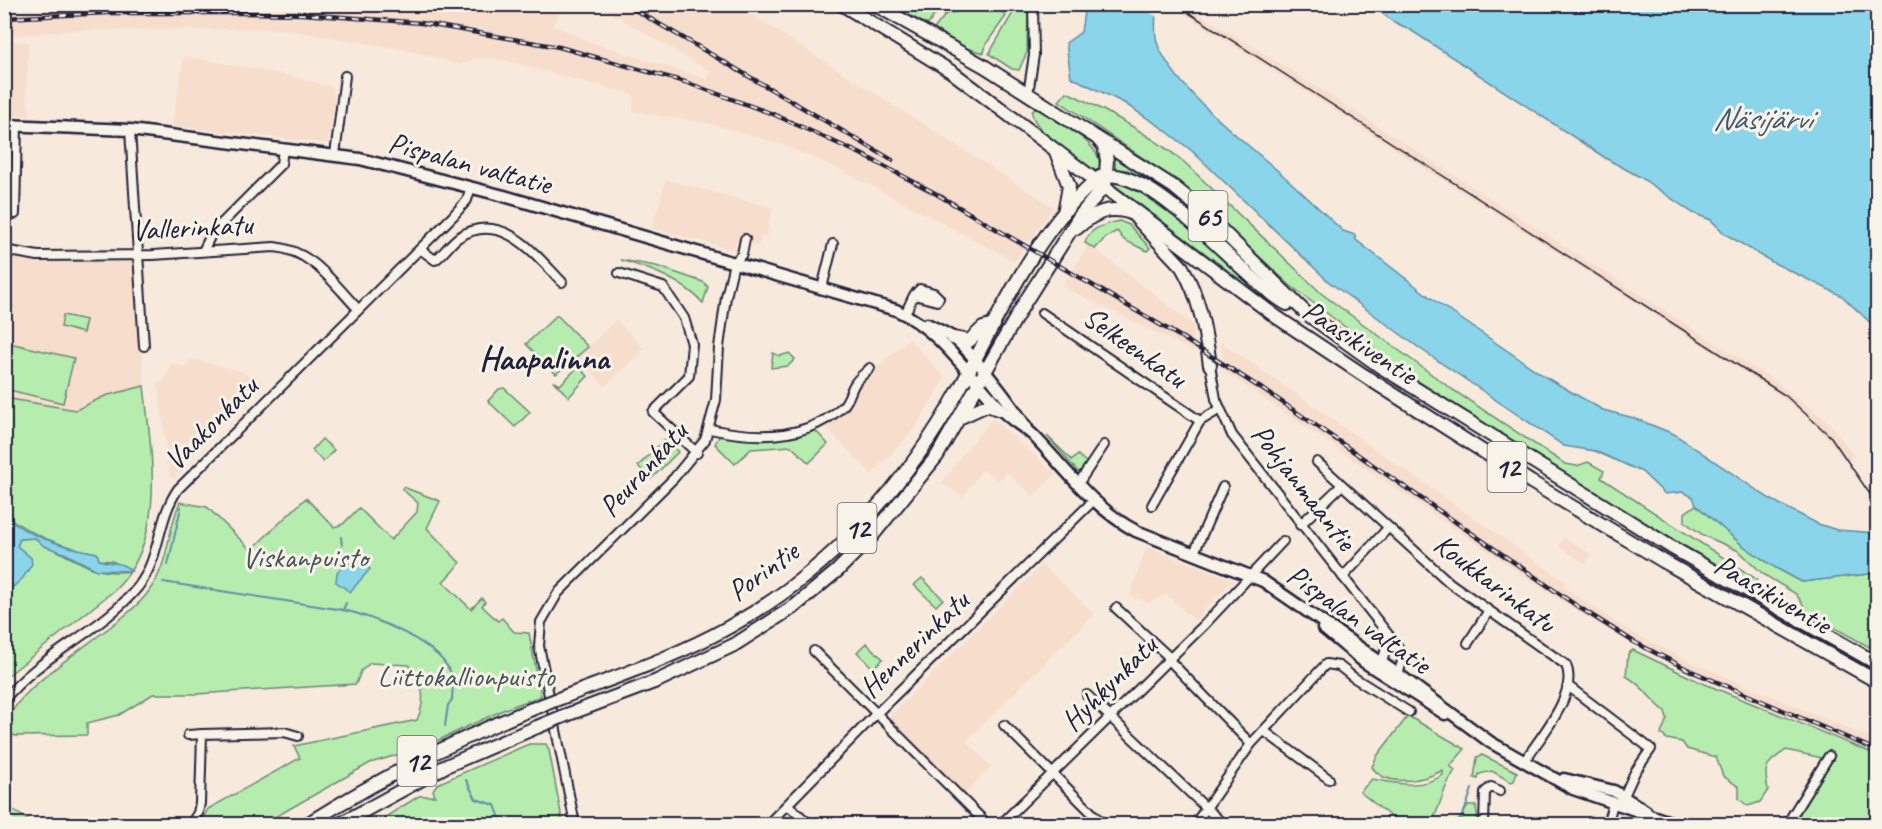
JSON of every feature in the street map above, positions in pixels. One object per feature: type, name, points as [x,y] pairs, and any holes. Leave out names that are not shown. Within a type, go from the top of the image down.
[{"type":"highway","name":"Paasikiventie","points":[[841,4],[952,72],[1056,152],[1103,180],[1122,200],[1275,316],[1450,432],[1663,561],[1878,682]]},
{"type":"highway","name":"Paasikiventie","points":[[874,4],[1096,135],[1174,187],[1197,206],[1307,314],[1381,368],[1661,541],[1878,664]]},
{"type":"highway","points":[[1068,237],[1103,180],[1104,146],[1096,135]]},
{"type":"highway","points":[[1056,152],[1068,180],[1064,214]]},
{"type":"highway","name":"12","points":[[1103,180],[1120,175],[1144,185],[1185,216],[1255,281],[1278,299],[1307,314]]},
{"type":"highway","name":"Porintie","points":[[307,825],[429,754],[532,709],[648,665],[696,644],[746,617],[784,592],[846,540],[882,503],[918,456],[939,423],[972,366],[1018,277],[1064,214],[1103,180]]},
{"type":"highway","points":[[1122,200],[1131,213],[1182,267],[1188,278],[1202,314],[1210,365]]},
{"type":"highway","name":"12","points":[[1068,237],[1092,216],[1103,210],[1131,213],[1154,223]]},
{"type":"highway","name":"Porintie","points":[[340,825],[446,766],[701,662],[734,645],[795,606],[837,571],[873,535],[926,472],[960,418],[1025,302],[1068,237]]},
{"type":"highway","points":[[953,338],[969,341],[983,328],[994,325]]},
{"type":"highway","points":[[960,418],[987,405],[1001,410]]},
{"type":"main road","name":"Pispalan valtatie","points":[[4,124],[130,130],[335,155],[471,187],[822,288],[908,316],[953,338],[1001,410],[1030,433],[1094,500],[1127,526],[1250,575],[1312,613],[1459,720],[1524,762],[1573,789],[1676,825]]},
{"type":"main road","name":"Pispalan valtatie","points":[[908,316],[972,366]]},
{"type":"main road","name":"Pispalan valtatie","points":[[981,378],[1016,410],[1030,433]]},
{"type":"main road","points":[[1312,613],[1325,630],[1349,651],[1433,709],[1459,720]]},
{"type":"main road","points":[[1552,777],[1598,785],[1626,793],[1653,816]]},
{"type":"street","points":[[1028,94],[1034,55],[1033,4]]},
{"type":"street","points":[[335,155],[345,76]]},
{"type":"street","points":[[15,214],[17,125]]},
{"type":"street","points":[[130,130],[144,346]]},
{"type":"street","points":[[203,251],[212,233],[281,164],[283,149]]},
{"type":"street","name":"Vaakonkatu","points":[[4,700],[27,676],[113,611],[139,585],[155,556],[168,504],[174,495],[464,205],[471,187]]},
{"type":"street","points":[[420,249],[435,260],[458,238],[492,228],[519,238],[562,282]]},
{"type":"street","name":"Peurankatu","points":[[575,825],[538,646],[541,622],[558,593],[697,453],[710,429],[716,400],[722,319],[734,263],[742,254],[745,239]]},
{"type":"street","points":[[822,288],[833,244]]},
{"type":"street","name":"Vallerinkatu","points":[[4,250],[38,256],[291,248],[309,258],[358,309]]},
{"type":"street","points":[[619,273],[663,287],[684,318],[692,344],[689,376],[653,412],[697,453]]},
{"type":"street","points":[[908,316],[914,294]]},
{"type":"street","name":"Selkeenkatu","points":[[1042,313],[1200,421]]},
{"type":"street","name":"Pohjanmaantie","points":[[1210,365],[1224,422],[1300,525],[1398,647],[1402,662],[1398,674]]},
{"type":"street","points":[[710,429],[738,435],[769,436],[807,428],[845,404],[854,384],[870,368]]},
{"type":"street","name":"Selkeenkatu","points":[[1152,505],[1200,421],[1220,409]]},
{"type":"street","points":[[1078,484],[1104,445]]},
{"type":"street","name":"Koukkarinkatu","points":[[1317,462],[1450,584],[1566,665],[1569,672],[1568,686]]},
{"type":"street","points":[[1300,525],[1341,486]]},
{"type":"street","points":[[1194,553],[1223,487]]},
{"type":"street","name":"Hennerinkatu","points":[[768,825],[1094,500]]},
{"type":"street","points":[[1343,577],[1388,528]]},
{"type":"street","name":"Hyhkynkatu","points":[[1001,825],[1109,716],[1204,625],[1283,541]]},
{"type":"street","points":[[1116,608],[1251,744]]},
{"type":"street","points":[[1468,643],[1488,612]]},
{"type":"street","points":[[1381,628],[1386,648],[1382,663]]},
{"type":"street","points":[[814,651],[987,825]]},
{"type":"street","points":[[1195,825],[1207,811],[1251,744],[1326,664],[1339,666],[1409,712]]},
{"type":"street","points":[[1524,762],[1550,725],[1568,686],[1651,749],[1635,772],[1626,793]]},
{"type":"street","points":[[1087,694],[1223,825]]},
{"type":"street","points":[[1004,725],[1103,825]]},
{"type":"street","points":[[1264,731],[1329,779]]},
{"type":"street","points":[[188,735],[284,732],[298,736]]},
{"type":"street","points":[[191,825],[198,813],[200,803],[202,734]]},
{"type":"street","points":[[1787,825],[1829,756]]},
{"type":"street","points":[[1484,825],[1485,792],[1491,787],[1500,791]]},
{"type":"street","points":[[1607,825],[1613,804]]},
{"type":"street","points":[[788,806],[809,825]]},
{"type":"shaded area","points":[[284,5],[564,5],[552,25],[593,43],[708,80],[711,72],[598,5],[736,5],[1053,207],[1015,261],[839,169],[787,146],[712,124],[633,111],[634,95],[504,60],[474,58],[461,65],[413,51],[282,29],[76,30],[5,36],[5,14],[79,7],[282,11]]},
{"type":"shaded area","points":[[1184,5],[1276,61],[1776,382],[1828,422],[1854,456],[1846,461],[1812,421],[1772,390],[1173,7]]},
{"type":"shaded area","points":[[4,41],[28,42],[26,89],[30,115],[5,115]]},
{"type":"shaded area","points":[[184,56],[282,74],[332,87],[335,101],[328,143],[172,126]]},
{"type":"shaded area","points":[[666,180],[773,208],[766,235],[761,237],[758,246],[736,240],[734,250],[652,228]]},
{"type":"shaded area","points":[[1089,245],[1194,325],[1193,351],[1062,286]]},
{"type":"shaded area","points":[[5,255],[34,262],[136,259],[144,386],[105,396],[76,410],[5,398]]},
{"type":"shaded area","points":[[616,320],[644,349],[605,386],[578,357]]},
{"type":"shaded area","points":[[909,339],[945,378],[915,428],[872,474],[826,427],[853,398],[860,382]]},
{"type":"shaded area","points":[[1221,342],[1564,581],[1565,588],[1633,633],[1695,664],[1877,741],[1877,755],[1690,674],[1628,642],[1554,596],[1225,372]]},
{"type":"shaded area","points":[[191,359],[240,371],[263,383],[204,442],[174,478],[170,475],[158,383],[164,382],[171,364],[186,367]]},
{"type":"shaded area","points":[[993,419],[1056,474],[1033,496],[1007,472],[997,481],[983,469],[963,496],[942,484],[965,451]]},
{"type":"shaded area","points":[[1564,538],[1591,554],[1586,564],[1559,546]]},
{"type":"shaded area","points":[[1147,547],[1233,580],[1195,620],[1166,595],[1149,603],[1130,596]]},
{"type":"shaded area","points":[[1042,565],[1094,614],[966,741],[991,767],[963,795],[889,717]]},
{"type":"green space","points":[[1018,4],[1028,5],[1027,52],[1019,70],[1012,69],[989,54]]},
{"type":"green space","points":[[890,5],[964,5],[935,14],[928,25]]},
{"type":"green space","points":[[981,5],[995,6],[1006,16],[986,44],[984,53],[966,48],[934,29],[946,14]]},
{"type":"green space","points":[[1067,92],[1128,124],[1184,162],[1322,294],[1453,390],[1565,464],[1577,466],[1588,462],[1604,471],[1601,478],[1756,579],[1758,588],[1786,605],[1645,523],[1411,377],[1291,286],[1180,183],[1059,101]]},
{"type":"green space","points":[[1035,108],[1077,133],[1087,142],[1099,160],[1099,170],[1094,170],[1048,136],[1034,120],[1032,112]]},
{"type":"green space","points":[[1114,156],[1144,175],[1142,177],[1128,170],[1116,169]]},
{"type":"green space","points":[[1119,183],[1142,193],[1202,238],[1269,298],[1267,300],[1113,184]]},
{"type":"green space","points":[[1119,221],[1129,225],[1150,248],[1147,251],[1124,240],[1117,231],[1106,237],[1095,249],[1085,243],[1094,230]]},
{"type":"green space","points":[[621,260],[656,266],[703,282],[708,287],[703,303],[676,282],[655,271]]},
{"type":"green space","points":[[63,315],[86,320],[83,333],[61,327]]},
{"type":"green space","points":[[557,315],[588,347],[556,374],[526,344]]},
{"type":"green space","points":[[5,342],[74,358],[63,403],[5,389]]},
{"type":"green space","points":[[773,353],[780,356],[789,353],[795,359],[788,366],[771,368]]},
{"type":"green space","points":[[578,367],[588,376],[569,397],[553,381],[560,385]]},
{"type":"green space","points":[[144,386],[150,438],[152,493],[150,519],[143,545],[130,571],[112,561],[99,560],[97,553],[60,544],[37,535],[6,515],[4,398],[76,410],[105,396]]},
{"type":"green space","points":[[504,388],[530,412],[515,427],[488,401],[499,389]]},
{"type":"green space","points":[[813,428],[828,444],[809,463],[791,446],[751,449],[735,464],[715,444],[720,435],[767,438]]},
{"type":"green space","points":[[1047,436],[1072,460],[1078,455],[1087,463],[1086,470],[1078,472]]},
{"type":"green space","points":[[322,439],[334,450],[323,462],[312,450]]},
{"type":"green space","points":[[665,439],[678,452],[651,479],[638,466]]},
{"type":"green space","points":[[403,487],[440,501],[427,528],[460,563],[443,582],[471,609],[482,598],[485,602],[482,606],[498,621],[502,618],[514,632],[529,633],[541,696],[505,709],[424,747],[370,763],[263,824],[200,824],[208,809],[300,758],[294,746],[417,720],[422,705],[422,691],[418,678],[409,665],[370,663],[361,671],[356,684],[196,694],[153,694],[119,715],[87,723],[87,735],[16,736],[5,733],[10,716],[22,698],[64,661],[131,610],[146,595],[160,572],[180,502],[207,507],[251,550],[306,498],[334,527],[343,524],[359,508],[391,540],[417,512],[418,503],[402,489]]},
{"type":"green space","points":[[1696,505],[1742,545],[1802,582],[1877,573],[1877,651],[1809,614],[1796,594],[1763,574],[1739,551],[1703,535],[1685,522],[1685,513]]},
{"type":"green space","points":[[35,538],[66,556],[98,570],[130,571],[116,589],[5,678],[5,585],[31,558],[17,546],[20,539]]},
{"type":"green space","points":[[922,578],[943,599],[936,606],[914,585]]},
{"type":"green space","points":[[866,643],[883,659],[873,668],[857,652]]},
{"type":"green space","points":[[1633,650],[1700,682],[1877,755],[1877,824],[1821,824],[1795,816],[1835,755],[1829,752],[1822,758],[1786,750],[1770,762],[1766,770],[1768,790],[1760,802],[1748,806],[1739,799],[1739,787],[1723,776],[1716,757],[1687,749],[1682,742],[1667,739],[1661,734],[1667,719],[1665,711],[1626,676],[1628,654]]},
{"type":"green space","points":[[1408,716],[1465,749],[1450,766],[1455,770],[1447,784],[1432,824],[1400,824],[1360,792],[1372,779],[1400,784],[1418,784],[1443,775],[1443,770],[1426,777],[1396,780],[1378,774],[1372,767],[1377,756]]},
{"type":"green space","points":[[529,744],[546,744],[549,750],[563,824],[374,824],[419,796],[435,796],[433,790],[437,784]]},
{"type":"green space","points":[[1482,755],[1517,772],[1514,781],[1511,782],[1492,771],[1479,774],[1478,779],[1474,778],[1477,757]]},
{"type":"green space","points":[[4,804],[34,824],[5,824]]},
{"type":"green space","points":[[1468,806],[1476,806],[1478,824],[1456,824]]},
{"type":"water","points":[[1085,5],[1156,5],[1155,28],[1158,45],[1182,82],[1210,112],[1343,231],[1355,235],[1356,240],[1435,301],[1547,378],[1603,410],[1634,418],[1674,434],[1770,499],[1818,524],[1837,530],[1877,533],[1877,573],[1802,582],[1742,545],[1696,505],[1693,497],[1683,492],[1665,494],[1642,472],[1595,451],[1564,446],[1422,350],[1329,282],[1192,151],[1124,103],[1071,77],[1066,43],[1081,32]]},
{"type":"water","name":"Näsijärvi","points":[[1372,5],[1877,5],[1877,329],[1842,296],[1772,262],[1725,234],[1711,220],[1693,213],[1640,177],[1607,159],[1409,29],[1392,21]]},
{"type":"water","points":[[5,508],[9,517],[30,533],[59,544],[97,553],[99,560],[120,564],[131,571],[97,570],[64,553],[44,546],[35,538],[20,539],[17,546],[31,558],[32,564],[23,578],[5,594]]},
{"type":"water","points":[[363,562],[370,569],[350,592],[336,582],[337,572],[345,564]]},
{"type":"pier","points":[[1137,4],[1159,4],[1159,18],[1137,5]]},
{"type":"waterway","points":[[168,565],[181,507]]},
{"type":"waterway","points":[[341,537],[342,546]]},
{"type":"waterway","points":[[343,556],[345,564]]},
{"type":"waterway","points":[[163,582],[343,610],[371,618],[405,633],[436,653],[452,677],[452,700],[448,705],[445,726]]},
{"type":"waterway","points":[[343,610],[346,603]]},
{"type":"waterway","points":[[466,780],[476,799],[495,805],[501,821],[505,824]]},
{"type":"waterway","points":[[1460,824],[1472,789]]},
{"type":"tram line","points":[[1175,4],[1786,396],[1831,437],[1878,506]]},
{"type":"railway","points":[[625,4],[892,160]]},
{"type":"railway","points":[[4,18],[107,13],[245,13],[303,14],[421,23],[559,47],[685,82],[773,114],[861,154],[933,192],[1181,337],[1276,398],[1577,606],[1634,642],[1689,670],[1878,751]]},
{"type":"district","name":"Haapalinna","points":[[544,357]]},
{"type":"park label","name":"Viskanpuisto","points":[[305,557]]},
{"type":"park label","name":"Liittokallionpuisto","points":[[466,676]]}]
